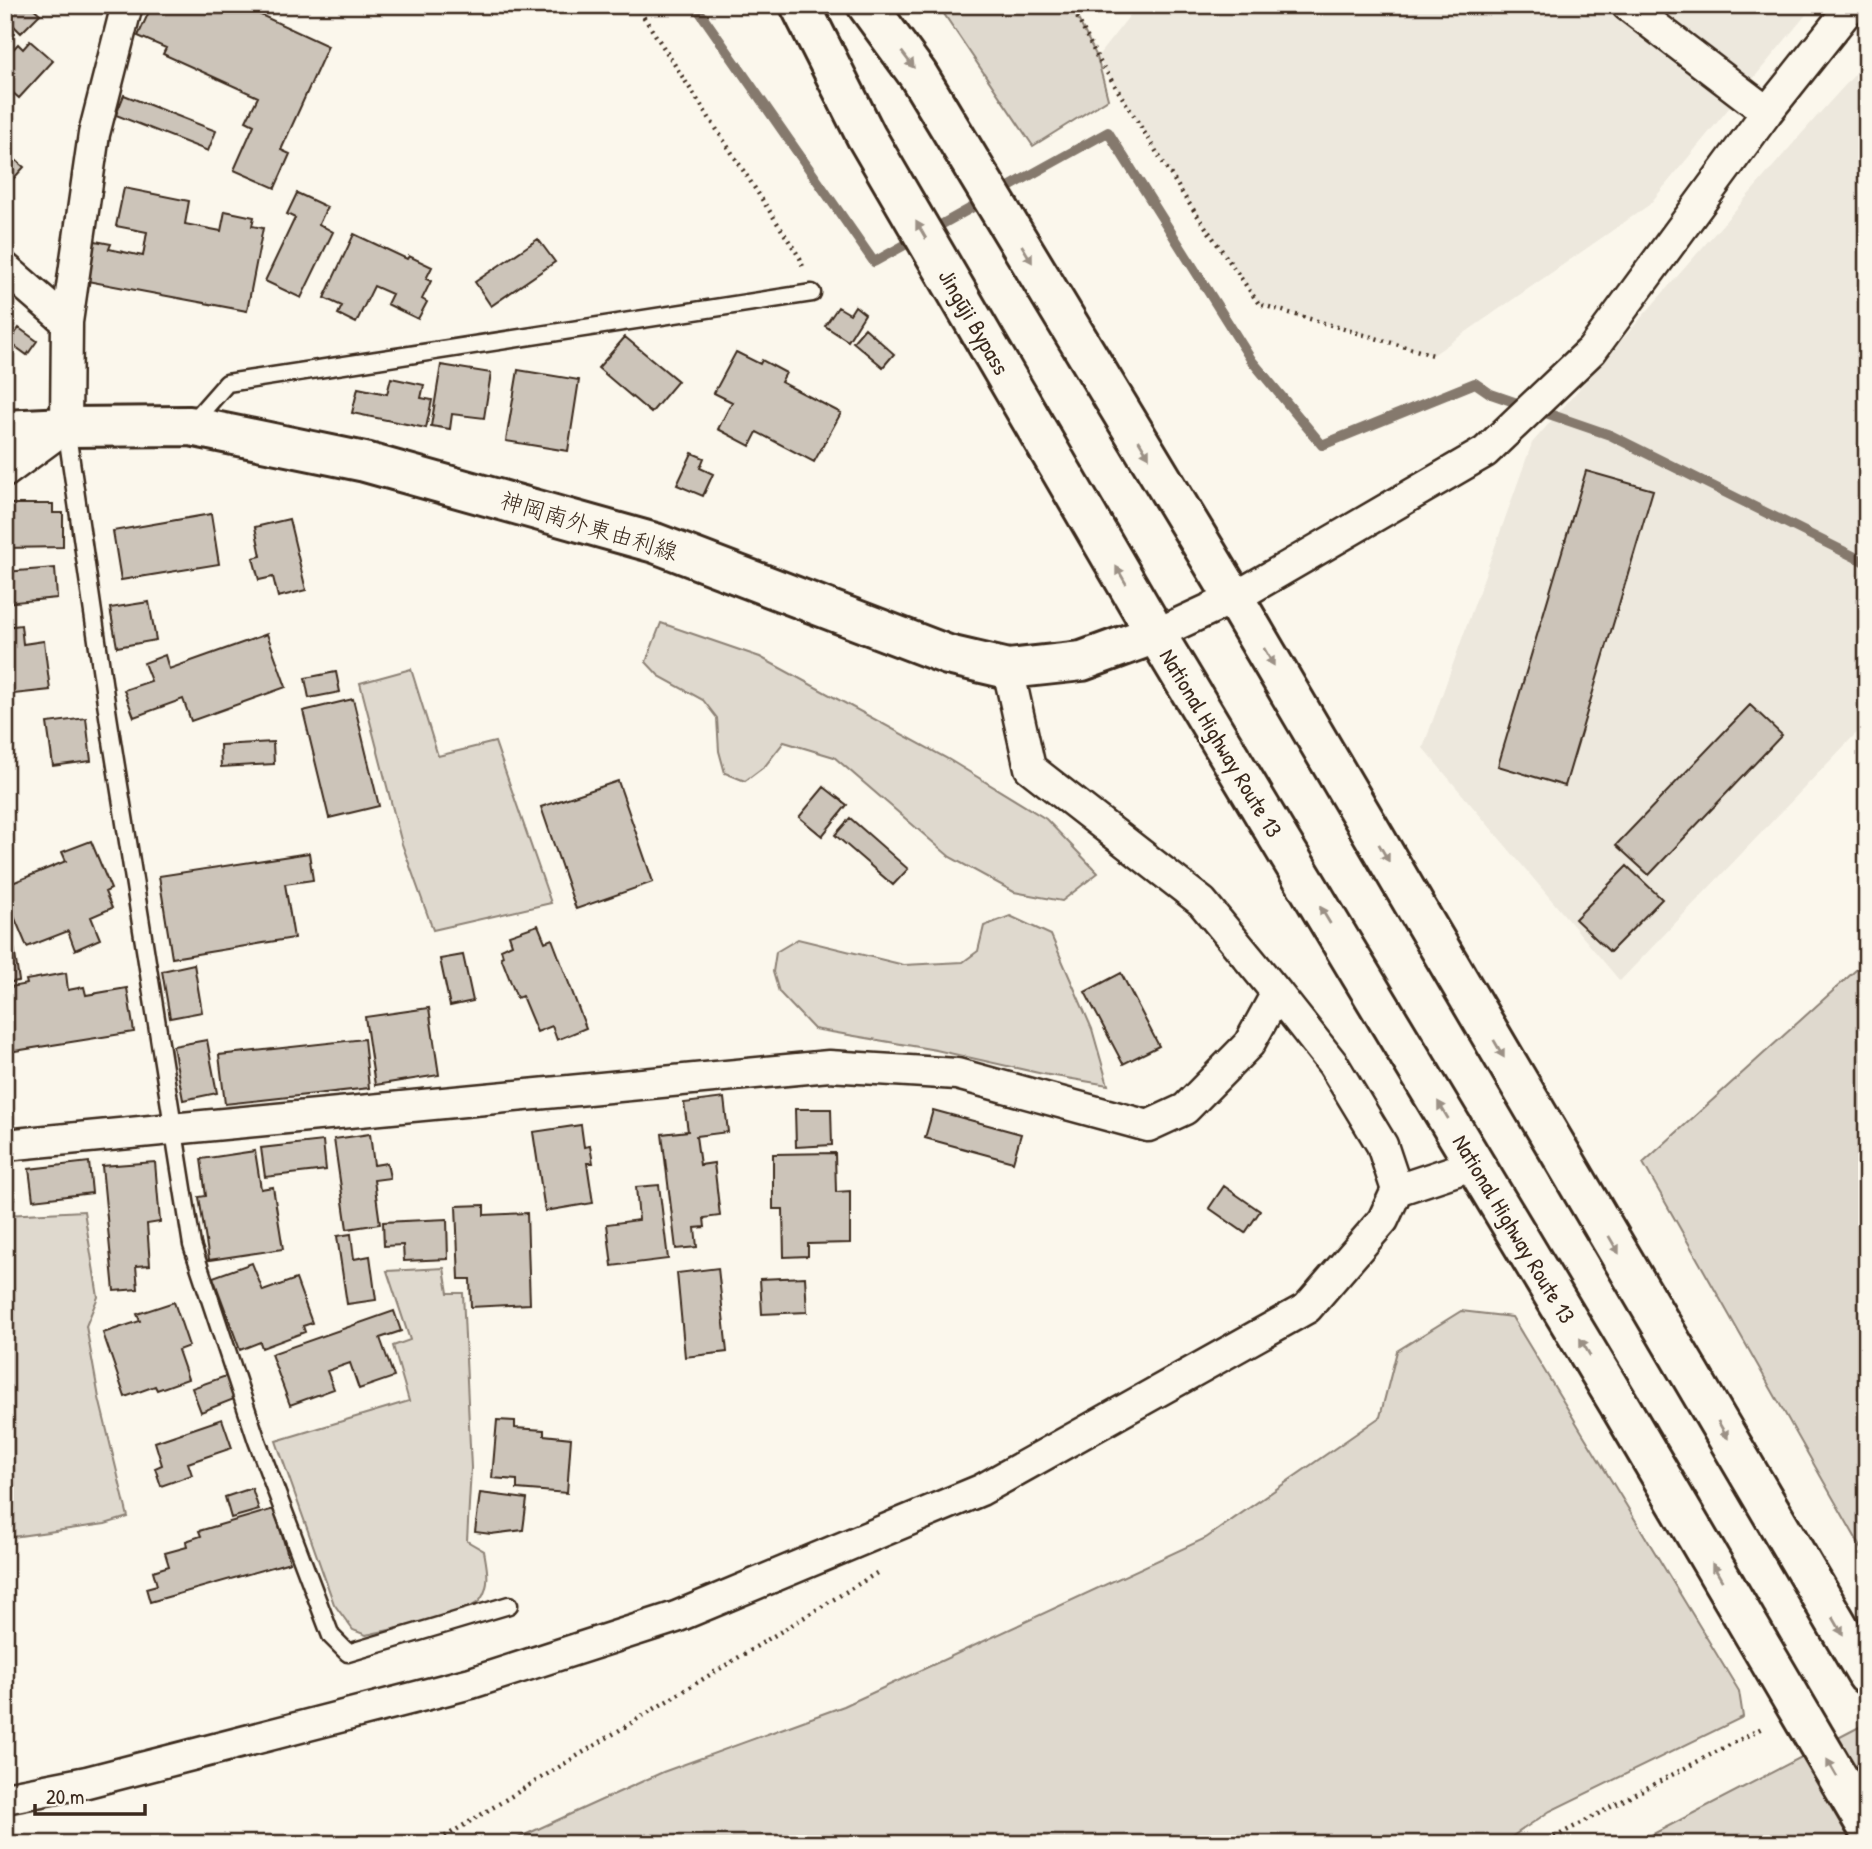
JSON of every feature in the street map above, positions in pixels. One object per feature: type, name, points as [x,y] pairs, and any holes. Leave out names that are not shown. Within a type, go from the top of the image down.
[{"type":"main road","name":"Jingūji Bypass","points":[[800,5],[866,136],[1156,634]]},
{"type":"main road","points":[[867,5],[918,75],[1234,598],[1867,1675]]},
{"type":"main road","name":"神岡南外東由利線","points":[[5,430],[190,426],[365,462],[655,544],[948,655],[1008,670],[1082,661],[1156,634]]},
{"type":"main road","name":"National Highway Route 13","points":[[1156,634],[1620,1406],[1867,1827]]},
{"type":"street","points":[[5,472],[66,428],[68,322],[93,134],[127,5]]},
{"type":"street","points":[[1627,5],[1767,112]]},
{"type":"street","points":[[1156,634],[1234,598],[1485,452],[1592,350],[1767,112],[1852,5]]},
{"type":"street","points":[[5,268],[68,322]]},
{"type":"street","points":[[5,1798],[87,1782],[471,1683],[676,1617],[981,1490],[1307,1308],[1383,1220],[1397,1190],[1382,1145],[1333,1064],[1202,902],[1030,768],[1008,670]]},
{"type":"street","points":[[5,1145],[829,1066],[957,1074],[1148,1125],[1185,1108],[1249,1044],[1278,993]]},
{"type":"street","points":[[1397,1190],[1475,1164]]},
{"type":"lane","points":[[190,426],[227,383],[813,293]]},
{"type":"lane","points":[[66,428],[110,730],[192,1245],[257,1441],[331,1636],[348,1653],[509,1605]]},
{"type":"path","points":[[636,5],[800,258],[813,293]]},
{"type":"path","points":[[1071,5],[1097,57],[1186,199],[1259,304],[1433,355]]},
{"type":"path","points":[[433,1844],[883,1569]]},
{"type":"path","points":[[1542,1844],[1749,1734],[1773,1724]]},
{"type":"shaded area","points":[[938,5],[1071,5],[1097,57],[1108,99],[1033,146]]},
{"type":"shaded area","points":[[1138,5],[1814,5],[1649,205],[1433,355],[1259,304],[1186,199],[1097,57]]},
{"type":"shaded area","points":[[1867,61],[1867,722],[1620,981],[1423,748],[1532,443]]},
{"type":"shaded area","points":[[661,623],[760,657],[948,759],[1046,819],[1098,873],[1062,901],[1014,892],[950,857],[834,757],[784,742],[765,766],[745,781],[725,773],[719,751],[717,718],[703,700],[659,676],[646,662]]},
{"type":"shaded area","points":[[411,669],[438,756],[495,742],[551,903],[433,930],[402,844],[360,683]]},
{"type":"shaded area","points":[[1010,916],[1051,935],[1092,1029],[1108,1085],[1043,1074],[936,1050],[814,1029],[779,992],[773,972],[776,952],[798,939],[904,965],[963,962],[978,951],[984,926]]},
{"type":"shaded area","points":[[1867,960],[1867,1558],[1643,1163]]},
{"type":"shaded area","points":[[84,1211],[98,1297],[86,1326],[99,1398],[128,1517],[105,1524],[5,1538],[5,1215]]},
{"type":"shaded area","points":[[444,1268],[448,1293],[463,1293],[471,1468],[467,1541],[484,1551],[486,1588],[481,1599],[462,1610],[366,1635],[353,1630],[334,1604],[276,1441],[409,1401],[393,1346],[410,1340],[387,1271]]},
{"type":"shaded area","points":[[1461,1311],[1512,1317],[1739,1691],[1743,1717],[1550,1811],[1501,1844],[505,1844],[663,1772],[844,1706],[1206,1538],[1380,1417],[1397,1351]]},
{"type":"shaded area","points":[[1867,1723],[1867,1844],[1634,1844]]},
{"type":"building","points":[[13,5],[30,5],[40,14],[21,33],[5,17]]},
{"type":"building","points":[[152,5],[239,5],[328,46],[281,150],[290,154],[275,188],[234,170],[254,125],[246,121],[258,97],[163,54],[166,48],[138,36]]},
{"type":"building","points":[[30,41],[53,61],[19,98],[5,86],[5,58],[18,44],[23,49]]},
{"type":"building","points":[[124,95],[216,131],[208,151],[116,115]]},
{"type":"building","points":[[5,151],[24,167],[5,188]]},
{"type":"building","points":[[124,188],[189,201],[185,224],[221,231],[225,211],[254,217],[252,226],[263,228],[247,311],[82,280],[90,240],[111,244],[109,249],[143,256],[147,232],[116,226]]},
{"type":"building","points":[[297,193],[327,207],[319,224],[333,232],[301,298],[265,281],[295,218],[287,214]]},
{"type":"building","points":[[354,234],[407,259],[409,256],[432,267],[426,279],[431,281],[422,299],[427,302],[418,319],[387,304],[392,294],[374,286],[356,323],[338,314],[342,306],[324,298]]},
{"type":"building","points":[[538,239],[555,262],[491,306],[475,282]]},
{"type":"building","points":[[855,306],[865,314],[848,341],[825,326],[838,307],[850,314]]},
{"type":"building","points":[[19,328],[37,341],[27,355],[9,342]]},
{"type":"building","points":[[865,328],[894,354],[883,367],[853,342]]},
{"type":"building","points":[[625,337],[678,381],[651,413],[598,368]]},
{"type":"building","points":[[736,352],[760,364],[762,360],[786,373],[781,382],[841,413],[814,462],[757,432],[750,446],[718,429],[732,402],[714,393]]},
{"type":"building","points":[[441,365],[491,373],[484,418],[452,414],[450,429],[431,426]]},
{"type":"building","points":[[518,370],[579,380],[568,451],[506,441]]},
{"type":"building","points":[[391,378],[424,385],[421,398],[432,400],[426,428],[352,413],[358,388],[387,394]]},
{"type":"building","points":[[692,453],[704,458],[700,468],[713,474],[703,496],[677,485]]},
{"type":"building","points":[[1586,471],[1653,490],[1565,786],[1498,766]]},
{"type":"building","points":[[5,504],[53,504],[53,513],[63,513],[63,547],[5,548]]},
{"type":"building","points":[[211,514],[219,564],[121,580],[113,531]]},
{"type":"building","points":[[289,519],[306,590],[278,597],[273,577],[259,580],[253,558],[261,556],[255,527]]},
{"type":"building","points":[[55,568],[57,598],[5,603],[5,572]]},
{"type":"building","points":[[149,602],[156,640],[117,647],[110,608]]},
{"type":"building","points":[[21,625],[23,644],[44,641],[50,690],[5,695],[5,627]]},
{"type":"building","points":[[267,634],[286,687],[191,721],[183,699],[134,717],[124,690],[151,681],[144,663],[165,655],[169,669]]},
{"type":"building","points":[[336,672],[340,692],[309,698],[305,678]]},
{"type":"building","points":[[353,699],[379,806],[329,818],[303,711]]},
{"type":"building","points":[[1750,705],[1782,735],[1649,875],[1616,845]]},
{"type":"building","points":[[86,718],[91,761],[53,766],[47,723]]},
{"type":"building","points":[[273,742],[274,764],[221,767],[220,745]]},
{"type":"building","points":[[618,781],[653,882],[576,909],[541,807]]},
{"type":"building","points":[[824,787],[847,805],[822,836],[799,817]]},
{"type":"building","points":[[850,818],[908,869],[893,885],[835,835]]},
{"type":"building","points":[[91,841],[111,889],[105,892],[112,908],[91,917],[100,939],[75,950],[68,931],[27,947],[5,895],[5,886],[66,861],[62,852]]},
{"type":"building","points":[[309,853],[313,880],[285,884],[294,938],[172,958],[159,876]]},
{"type":"building","points":[[1627,866],[1662,899],[1610,952],[1575,919]]},
{"type":"building","points":[[10,921],[19,981],[5,983],[5,922]]},
{"type":"building","points":[[538,925],[545,942],[552,939],[586,1028],[557,1040],[552,1026],[537,1032],[522,996],[517,998],[501,957],[501,949],[512,944],[509,935]]},
{"type":"building","points":[[463,955],[473,1001],[450,1006],[440,959]]},
{"type":"building","points":[[194,964],[202,1012],[170,1018],[162,971]]},
{"type":"building","points":[[66,973],[68,990],[84,987],[86,995],[127,988],[134,1032],[8,1052],[5,1035],[5,988],[27,984],[26,980]]},
{"type":"building","points":[[1121,973],[1159,1046],[1123,1064],[1085,992]]},
{"type":"building","points":[[429,1008],[439,1075],[375,1085],[365,1017]]},
{"type":"building","points":[[364,1039],[369,1088],[225,1104],[219,1055]]},
{"type":"building","points":[[207,1040],[217,1093],[183,1100],[173,1046]]},
{"type":"building","points":[[724,1098],[728,1132],[696,1136],[700,1165],[714,1163],[720,1216],[704,1218],[705,1227],[695,1228],[697,1247],[676,1249],[662,1134],[688,1131],[684,1103]]},
{"type":"building","points":[[795,1109],[831,1109],[832,1145],[796,1147]]},
{"type":"building","points":[[933,1110],[1021,1134],[1013,1162],[925,1138]]},
{"type":"building","points":[[581,1125],[584,1147],[590,1146],[593,1163],[587,1163],[593,1203],[545,1211],[533,1132]]},
{"type":"building","points":[[370,1134],[374,1165],[387,1163],[390,1178],[374,1180],[380,1224],[347,1229],[334,1139]]},
{"type":"building","points":[[323,1141],[326,1170],[265,1177],[261,1148]]},
{"type":"building","points":[[255,1151],[261,1189],[273,1187],[283,1249],[209,1260],[199,1197],[206,1196],[201,1159]]},
{"type":"building","points":[[835,1153],[836,1192],[850,1191],[850,1243],[808,1244],[808,1256],[784,1257],[783,1209],[773,1209],[773,1154]]},
{"type":"building","points":[[89,1162],[92,1193],[33,1200],[29,1169]]},
{"type":"building","points":[[155,1162],[160,1222],[147,1224],[150,1265],[136,1266],[138,1289],[114,1291],[102,1166]]},
{"type":"building","points":[[10,1167],[14,1199],[5,1200],[5,1168]]},
{"type":"building","points":[[659,1185],[668,1259],[612,1266],[607,1224],[639,1220],[636,1187]]},
{"type":"building","points":[[1224,1186],[1260,1211],[1245,1233],[1209,1208]]},
{"type":"building","points":[[484,1205],[484,1215],[527,1213],[530,1304],[471,1307],[470,1279],[459,1279],[456,1206]]},
{"type":"building","points":[[447,1219],[448,1259],[404,1261],[403,1245],[384,1246],[383,1222]]},
{"type":"building","points":[[351,1234],[354,1259],[370,1256],[376,1300],[347,1304],[337,1236]]},
{"type":"building","points":[[252,1263],[263,1291],[296,1279],[312,1323],[303,1326],[305,1332],[262,1348],[260,1342],[240,1350],[213,1277]]},
{"type":"building","points":[[718,1268],[727,1352],[685,1357],[677,1273]]},
{"type":"building","points":[[805,1277],[807,1312],[762,1314],[760,1279]]},
{"type":"building","points":[[174,1302],[189,1346],[178,1350],[188,1379],[157,1390],[155,1386],[125,1397],[103,1333],[140,1321],[137,1314]]},
{"type":"building","points":[[394,1311],[401,1331],[380,1338],[394,1377],[359,1389],[350,1363],[327,1371],[334,1389],[290,1405],[271,1354]]},
{"type":"building","points":[[226,1376],[234,1399],[201,1412],[192,1388]]},
{"type":"building","points":[[222,1419],[232,1448],[188,1463],[192,1475],[161,1486],[155,1468],[162,1465],[155,1442]]},
{"type":"building","points":[[497,1420],[515,1421],[515,1428],[544,1430],[544,1435],[571,1438],[567,1493],[517,1489],[517,1480],[492,1478]]},
{"type":"building","points":[[252,1488],[259,1510],[231,1518],[225,1497]]},
{"type":"building","points":[[480,1493],[527,1499],[523,1530],[491,1534],[475,1532]]},
{"type":"building","points":[[274,1509],[290,1562],[150,1602],[146,1588],[157,1585],[153,1571],[169,1566],[165,1553],[187,1547],[186,1541],[201,1536],[199,1531]]},
{"type":"waterway","points":[[695,5],[874,262],[1108,132],[1252,361],[1322,445],[1475,383],[1491,394],[1610,435],[1867,563]]}]
